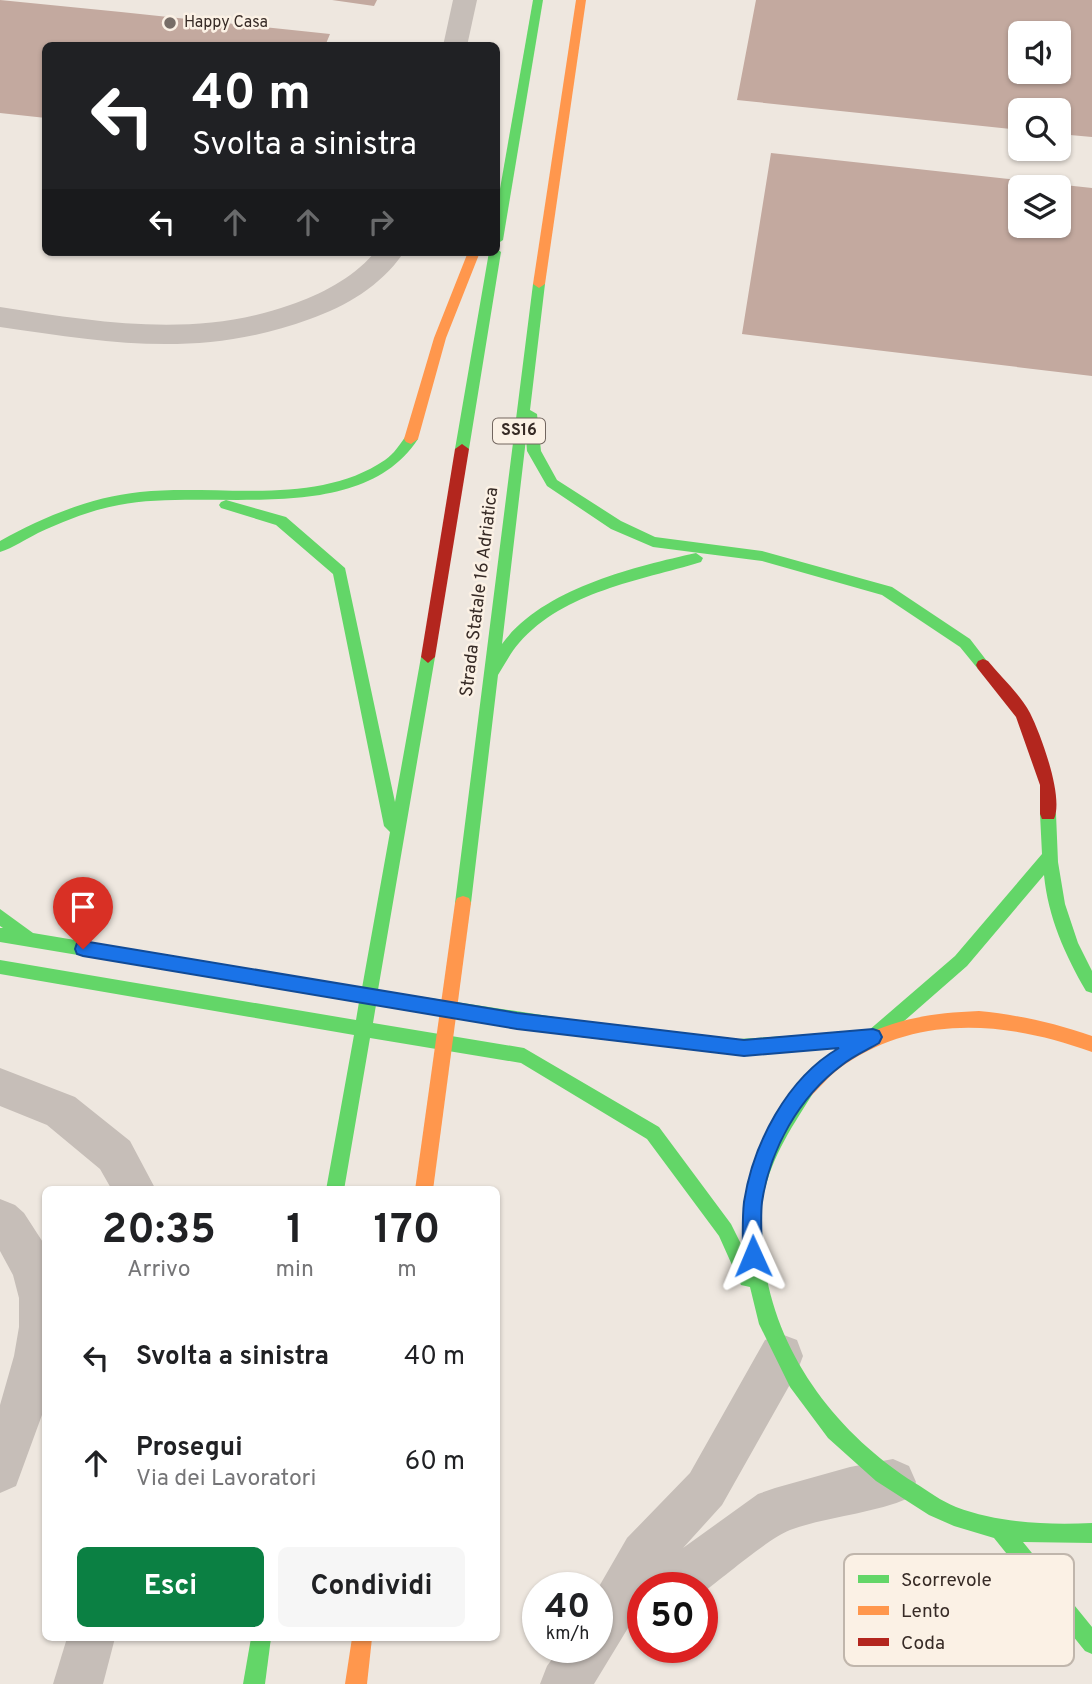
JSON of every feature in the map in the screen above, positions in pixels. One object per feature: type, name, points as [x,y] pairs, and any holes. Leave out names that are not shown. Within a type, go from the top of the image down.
[{"type":"main road","points":[[500,222],[538,0]]},
{"type":"main road","name":"Strada Statale 16 Adriatica","points":[[425,1186],[468,864],[527,367],[582,0]]},
{"type":"main road","points":[[500,192],[508,173]]},
{"type":"main road","points":[[0,547],[78,513],[138,497],[289,492],[351,484],[386,466],[411,439],[444,321],[472,256]]},
{"type":"main road","name":"Strada Statale 16 Adriatica","points":[[336,1186],[397,850],[494,256]]},
{"type":"main road","points":[[527,367],[534,451],[551,483],[616,524],[653,542],[762,556],[887,592],[965,643],[1023,714],[1048,785],[1049,857],[1054,901],[1072,954],[1092,986]]},
{"type":"main road","points":[[197,496],[281,521],[340,572],[397,850]]},
{"type":"main road","points":[[489,676],[521,632],[582,595],[653,566],[710,555],[762,556]]},
{"type":"main road","points":[[0,935],[517,1021],[744,1048],[873,1037],[961,961],[1049,857]]},
{"type":"main road","points":[[0,916],[29,940]]},
{"type":"main road","points":[[0,967],[524,1056],[653,1133],[725,1230],[761,1305],[781,1356],[810,1403],[830,1429],[865,1462],[935,1507],[1000,1529],[1051,1536],[1092,1533]]},
{"type":"main road","points":[[761,1305],[753,1256],[752,1225],[753,1205],[765,1152],[779,1123],[810,1081],[836,1058],[873,1037],[921,1021],[948,1017],[994,1017],[1036,1024],[1072,1034],[1092,1044]]},
{"type":"main road","points":[[1000,1529],[1020,1554]]},
{"type":"main road","points":[[1074,1622],[1092,1644]]},
{"type":"main road","points":[[254,1684],[261,1641]]},
{"type":"main road","points":[[356,1684],[362,1641]]},
{"type":"street","points":[[456,42],[465,0]]},
{"type":"street","points":[[0,317],[159,337],[198,337],[250,329],[327,301],[356,284],[386,256]]},
{"type":"street","points":[[0,1087],[61,1111],[115,1156],[133,1186]]},
{"type":"street","points":[[0,1220],[9,1227],[32,1261],[42,1305],[38,1354],[0,1470]]},
{"type":"street","points":[[613,1610],[645,1555],[706,1489],[781,1356]]},
{"type":"street","points":[[690,1572],[775,1511],[850,1490],[893,1482]]},
{"type":"street","points":[[78,1684],[90,1641]]},
{"type":"street","points":[[565,1684],[579,1663]]},
{"type":"building","points":[[0,0],[330,34],[327,42],[42,42],[42,118],[0,113]]},
{"type":"building","points":[[332,0],[377,0],[374,6]]},
{"type":"building","points":[[756,0],[1092,0],[1092,137],[1071,135],[1071,98],[1008,98],[1008,129],[737,100]]},
{"type":"building","points":[[771,153],[1008,179],[1008,238],[1071,238],[1071,186],[1092,188],[1092,376],[742,334]]},
{"type":"traffic: fast","points":[[500,222],[538,0]]},
{"type":"traffic: fast","points":[[462,449],[494,256]]},
{"type":"traffic: fast","points":[[463,903],[539,284]]},
{"type":"traffic: fast","points":[[531,414],[534,451],[552,483],[616,525],[653,542],[762,556],[887,591],[965,643],[983,665]]},
{"type":"traffic: fast","points":[[0,547],[67,515],[122,500],[170,495],[301,492],[333,487],[363,478],[390,463],[411,439]]},
{"type":"traffic: fast","points":[[226,505],[281,521],[340,572],[392,826]]},
{"type":"traffic: fast","points":[[491,674],[515,638],[558,606],[626,576],[696,558]]},
{"type":"traffic: fast","points":[[336,1186],[428,657]]},
{"type":"traffic: fast","points":[[1048,814],[1050,862],[1056,904],[1070,944],[1092,986]]},
{"type":"traffic: fast","points":[[873,1037],[961,961],[1049,857]]},
{"type":"traffic: fast","points":[[0,916],[29,940]]},
{"type":"traffic: fast","points":[[0,935],[517,1021],[581,1029]]},
{"type":"traffic: fast","points":[[0,967],[524,1056],[653,1133],[725,1230],[748,1278]]},
{"type":"traffic: fast","points":[[738,1047],[867,1038]]},
{"type":"traffic: fast","points":[[806,1089],[770,1145],[753,1205],[753,1265],[769,1324],[797,1380],[835,1431],[883,1474],[936,1508],[973,1522],[1012,1531],[1092,1533]]},
{"type":"traffic: fast","points":[[1000,1529],[1020,1554]]},
{"type":"traffic: fast","points":[[1074,1622],[1092,1644]]},
{"type":"traffic: fast","points":[[254,1684],[261,1641]]},
{"type":"traffic: slow","points":[[539,284],[581,0]]},
{"type":"traffic: slow","points":[[411,439],[440,338],[472,256]]},
{"type":"traffic: slow","points":[[425,1186],[463,903]]},
{"type":"traffic: slow","points":[[806,1089],[835,1061],[868,1041],[903,1027],[941,1020],[1018,1022],[1056,1031],[1092,1044]]},
{"type":"traffic: slow","points":[[356,1684],[362,1641]]},
{"type":"traffic: jam","points":[[428,657],[462,449]]},
{"type":"traffic: jam","points":[[983,665],[1023,714],[1048,785],[1048,814]]},
{"type":"traffic: jam","points":[[581,1029],[738,1047]]},
{"type":"place","name":"Happy Casa","points":[[170,23]]},
{"type":"route","points":[[83,949],[517,1021],[744,1048],[873,1037],[836,1058],[810,1081],[779,1123],[759,1172],[753,1205],[753,1256]]}]
